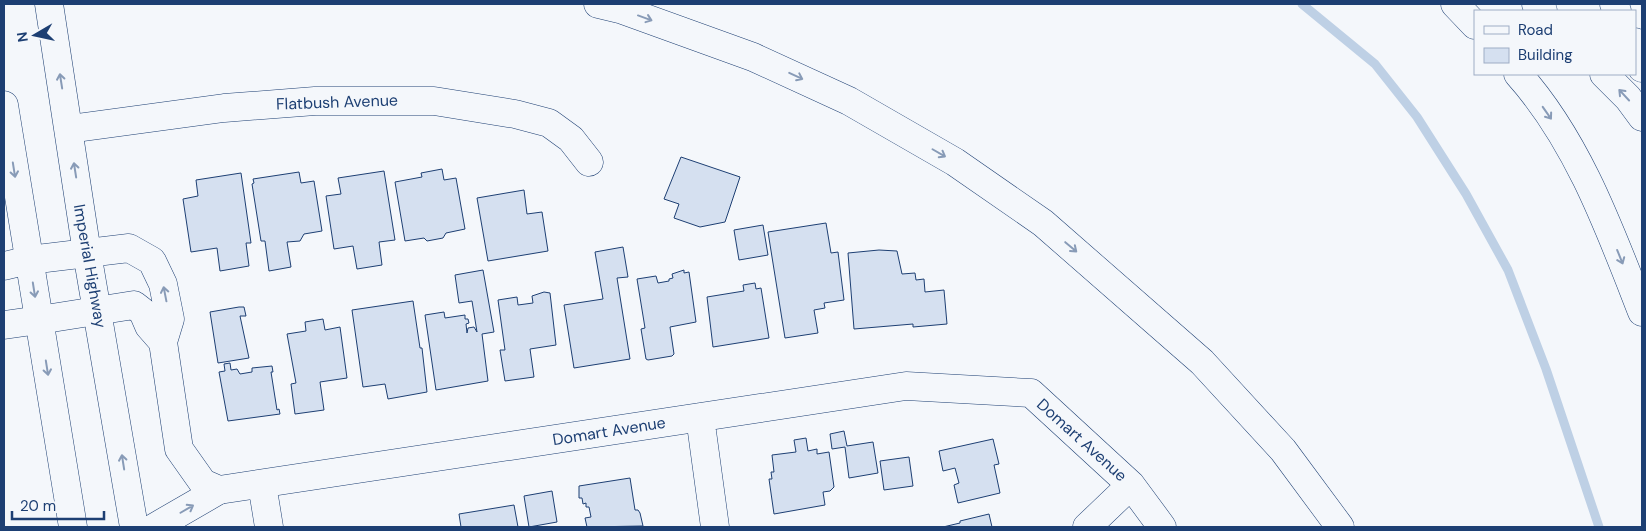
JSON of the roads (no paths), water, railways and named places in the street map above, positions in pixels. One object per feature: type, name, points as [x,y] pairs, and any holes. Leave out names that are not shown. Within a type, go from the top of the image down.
[{"type":"main road","name":"Imperial Highway","points":[[49,4],[87,253],[134,527]]},
{"type":"main road","points":[[598,4],[623,10],[753,57],[849,101],[955,162],[1043,223],[1202,362],[1283,450],[1340,527]]},
{"type":"main road","points":[[1455,4],[1474,24]]},
{"type":"main road","points":[[1636,46],[1642,68]]},
{"type":"main road","points":[[1636,66],[1642,84]]},
{"type":"main road","points":[[1519,75],[1568,143],[1607,223],[1642,312]]},
{"type":"main road","points":[[1605,75],[1628,98],[1642,117]]},
{"type":"main road","name":"Flatbush Avenue","points":[[69,129],[251,106],[316,101],[434,100],[514,114],[549,123],[571,139],[589,162]]},
{"type":"main road","points":[[4,105],[16,263],[39,320],[73,527]]},
{"type":"main road","points":[[16,263],[129,248],[152,261],[163,284],[170,319],[163,342],[179,449],[203,483],[219,490]]},
{"type":"main road","points":[[4,325],[134,305],[142,312],[149,326],[163,342]]},
{"type":"main road","name":"Domart Avenue","points":[[219,490],[906,386],[1032,393],[1131,485],[1162,527]]},
{"type":"main road","points":[[700,417],[715,527]]},
{"type":"main road","points":[[262,484],[269,527]]},
{"type":"main road","points":[[1087,527],[1131,485]]},
{"type":"main road","points":[[155,527],[219,490]]},
{"type":"waterway","points":[[1302,4],[1375,64],[1417,117],[1466,194],[1508,270],[1546,369],[1599,527]]}]
